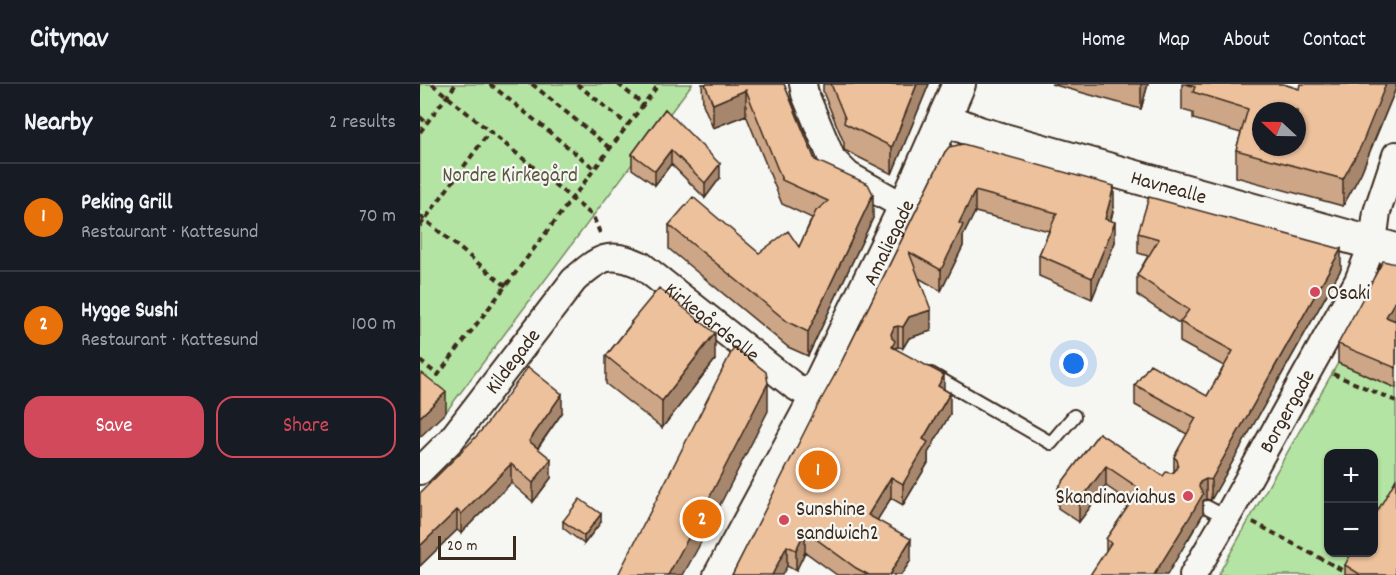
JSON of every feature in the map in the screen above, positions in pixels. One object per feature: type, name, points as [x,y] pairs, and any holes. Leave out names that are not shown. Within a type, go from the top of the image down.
[{"type":"street","points":[[802,84],[804,94],[832,159],[848,174],[905,207]]},
{"type":"street","name":"Amaliegade","points":[[813,397],[851,330],[959,84]]},
{"type":"street","name":"Havnealle","points":[[945,119],[979,133],[1385,246]]},
{"type":"street","name":"Borgergade","points":[[1193,575],[1222,512],[1358,281],[1385,246],[1377,212],[1396,156]]},
{"type":"street","name":"Kirkegårdsalle","points":[[609,256],[626,258],[641,265],[794,386],[813,397]]},
{"type":"street","name":"Kildegade","points":[[420,471],[451,440],[574,280],[590,266],[609,256]]},
{"type":"street","points":[[717,575],[813,397]]},
{"type":"lane","points":[[919,367],[1052,443],[1074,416]]},
{"type":"path","points":[[432,84],[593,216],[609,256]]},
{"type":"path","points":[[420,132],[456,84]]},
{"type":"path","points":[[490,84],[595,169]]},
{"type":"path","points":[[532,84],[611,148]]},
{"type":"path","points":[[577,84],[628,125]]},
{"type":"path","points":[[618,84],[644,105]]},
{"type":"path","points":[[420,361],[438,375],[659,84]]},
{"type":"path","points":[[420,117],[427,123]]},
{"type":"path","points":[[420,226],[490,131]]},
{"type":"path","points":[[420,216],[506,286]]},
{"type":"path","points":[[1311,364],[1396,401]]},
{"type":"path","points":[[1222,512],[1343,573],[1349,562]]},
{"type":"green space","name":"Nordre Kirkegård","points":[[420,84],[692,84],[446,412],[420,392]]},
{"type":"green space","points":[[1338,363],[1396,388],[1396,575],[1218,575]]},
{"type":"building","points":[[705,84],[784,84],[815,160],[868,184],[873,194],[808,332],[788,322],[669,225],[693,197],[759,253],[788,231],[799,247],[816,211],[828,201],[782,180],[746,90],[713,104]]},
{"type":"building","points":[[831,84],[917,84],[892,147],[844,123],[845,118]]},
{"type":"building","points":[[1186,84],[1283,84],[1299,89],[1300,84],[1386,84],[1361,146],[1343,179],[1258,156],[1306,156],[1306,102],[1252,102],[1252,154],[1236,150],[1248,109],[1193,92],[1195,87]]},
{"type":"building","points":[[665,109],[720,164],[705,183],[671,150],[655,171],[632,154]]},
{"type":"building","points":[[963,144],[1114,186],[1105,219],[1115,222],[1092,278],[1039,255],[1057,213],[975,191],[959,223],[963,225],[941,270],[909,252],[931,310],[909,317],[903,327],[894,327],[891,334],[895,341],[892,347],[944,375],[938,386],[950,393],[923,439],[928,442],[903,484],[891,477],[868,515],[911,539],[889,575],[869,575],[805,531],[796,550],[787,546],[772,575],[732,575],[837,371],[945,152],[949,147]]},
{"type":"building","points":[[1149,197],[1341,249],[1211,480],[1206,479],[1200,482],[1199,487],[1203,494],[1154,575],[1090,575],[1111,543],[1106,539],[1140,489],[1106,466],[1079,502],[1058,488],[1099,433],[1163,476],[1166,472],[1174,472],[1178,464],[1174,457],[1196,418],[1135,385],[1150,364],[1207,396],[1233,351],[1180,322],[1189,310],[1137,275],[1159,239],[1138,233]]},
{"type":"building","points":[[1383,261],[1396,264],[1396,299],[1386,317],[1396,321],[1396,368],[1338,344]]},
{"type":"building","points":[[659,288],[715,333],[662,401],[606,356]]},
{"type":"building","points":[[734,347],[766,372],[768,383],[668,575],[618,575]]},
{"type":"building","points":[[528,367],[562,394],[529,441],[551,459],[533,483],[511,464],[461,514],[457,510],[420,546],[420,493],[485,426]]},
{"type":"building","points":[[422,373],[446,392],[420,417],[420,375]]},
{"type":"building","points":[[1396,479],[1396,575],[1361,575],[1345,565],[1349,557],[1378,557],[1378,510]]},
{"type":"building","points":[[580,499],[601,514],[584,536],[563,521]]},
{"type":"place","name":"Osaki","points":[[1315,292]]},
{"type":"place","name":"Peking Grill","points":[[818,470]]},
{"type":"place","name":"Skandinaviahus","points":[[1188,496]]},
{"type":"place","name":"Hygge Sushi","points":[[702,519]]},
{"type":"place","name":"Sunshine sandwich2","points":[[784,520]]}]
